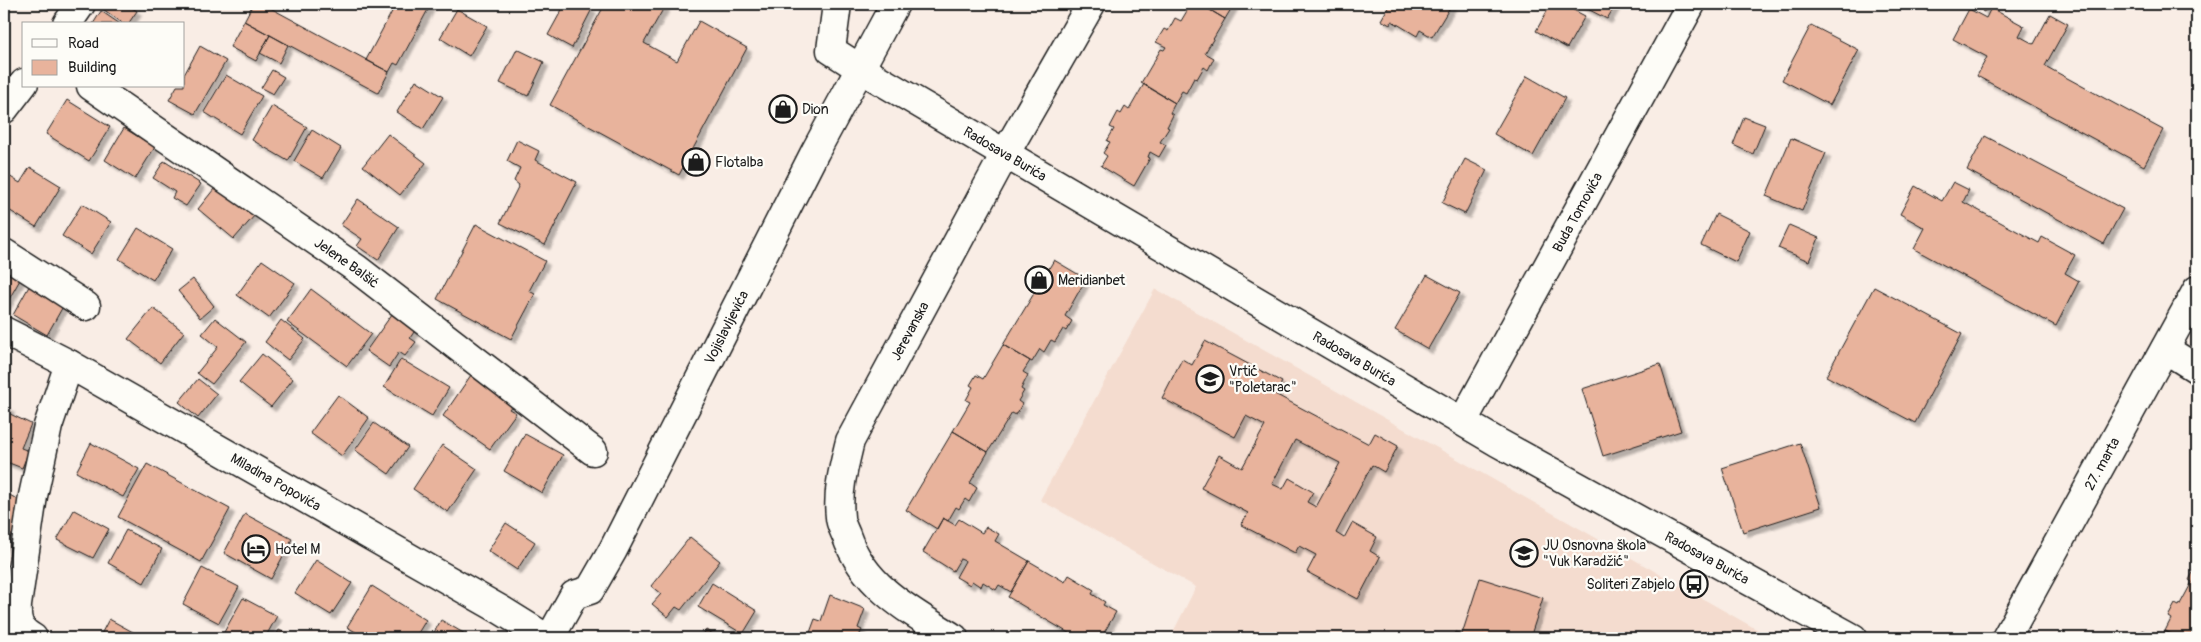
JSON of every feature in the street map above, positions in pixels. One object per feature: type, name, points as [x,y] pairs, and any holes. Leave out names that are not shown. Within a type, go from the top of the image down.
[{"type":"street","points":[[68,22],[81,4]]},
{"type":"street","name":"Radosava Burića","points":[[837,4],[831,50],[1513,451],[1853,638]]},
{"type":"street","name":"Vojislavljevića","points":[[548,638],[574,594],[590,590],[613,550],[815,152],[896,4]]},
{"type":"street","name":"Jerevanska","points":[[954,638],[900,605],[871,581],[852,553],[840,518],[840,480],[850,441],[1006,154],[1091,4]]},
{"type":"street","name":"Buda Tomovića","points":[[1463,421],[1691,4]]},
{"type":"street","points":[[4,109],[22,86]]},
{"type":"street","name":"Jelene Balšić","points":[[94,88],[356,268],[594,451]]},
{"type":"street","points":[[4,253],[86,306]]},
{"type":"street","name":"27. marta","points":[[2006,638],[2197,290]]},
{"type":"street","name":"Miladina Popovića","points":[[4,331],[69,364],[548,638]]},
{"type":"street","points":[[2165,349],[2197,369]]},
{"type":"street","points":[[33,638],[21,629],[16,618],[17,605],[35,487],[48,426],[69,364]]},
{"type":"shaded area","name":"Vrtić \"Poletarac\"","points":[[1155,289],[1772,638],[1170,638],[1196,587],[1040,500]]},
{"type":"building","points":[[96,4],[126,4],[137,11],[129,22],[121,22]]},
{"type":"building","points":[[253,4],[263,4],[389,72],[378,93],[244,21]]},
{"type":"building","points":[[396,4],[431,4],[398,65],[394,63],[389,72],[366,60]]},
{"type":"building","points":[[565,4],[581,4],[592,9],[572,48],[548,35]]},
{"type":"building","points":[[605,4],[666,4],[644,43],[677,61],[699,21],[747,48],[679,175],[550,105]]},
{"type":"building","points":[[1191,4],[1200,4],[1225,19],[1205,53],[1214,58],[1208,70],[1204,67],[1197,79],[1194,78],[1186,93],[1182,91],[1175,103],[1141,83],[1161,49],[1164,50],[1166,47],[1156,42],[1164,29],[1168,31],[1175,18],[1181,21]]},
{"type":"building","points":[[1200,4],[1234,4],[1225,19]]},
{"type":"building","points":[[1386,4],[1452,4],[1432,37],[1420,30],[1417,36],[1392,21],[1390,25],[1381,20],[1389,6]]},
{"type":"building","points":[[1551,4],[1562,4],[1585,16],[1567,48],[1536,31]]},
{"type":"building","points":[[1578,4],[1616,4],[1607,19]]},
{"type":"building","points":[[1979,4],[1999,4],[1983,12]]},
{"type":"building","points":[[1991,8],[2024,26],[2019,36],[2034,44],[2050,14],[2068,24],[2045,66],[2163,130],[2144,166],[1977,76],[1987,57],[1953,39],[1969,9],[1986,18]]},
{"type":"building","points":[[457,9],[487,26],[469,56],[440,38]]},
{"type":"building","points":[[101,11],[117,22],[94,22]]},
{"type":"building","points":[[244,21],[270,35],[256,61],[230,47]]},
{"type":"building","points":[[1811,25],[1859,50],[1830,105],[1782,80]]},
{"type":"building","points":[[270,35],[288,45],[279,63],[260,53]]},
{"type":"building","points":[[200,46],[226,61],[195,114],[169,100],[176,88],[185,88],[185,73]]},
{"type":"building","points":[[517,49],[544,62],[528,96],[500,83]]},
{"type":"building","points":[[272,70],[284,77],[273,94],[261,88]]},
{"type":"building","points":[[226,75],[262,96],[240,134],[204,112]]},
{"type":"building","points":[[1527,76],[1565,98],[1533,156],[1494,134]]},
{"type":"building","points":[[416,80],[443,97],[423,129],[397,112]]},
{"type":"building","points":[[1144,84],[1175,103],[1170,113],[1173,115],[1167,127],[1169,128],[1160,142],[1166,145],[1159,157],[1150,152],[1148,157],[1150,158],[1134,186],[1101,166],[1107,156],[1103,153],[1110,142],[1107,141],[1114,129],[1110,127],[1118,112],[1121,114],[1125,107],[1129,110]]},
{"type":"building","points":[[67,100],[110,127],[89,161],[46,134]]},
{"type":"building","points":[[272,106],[307,127],[288,161],[252,140]]},
{"type":"building","points":[[1744,117],[1765,125],[1753,154],[1733,145]]},
{"type":"building","points":[[124,128],[155,147],[135,179],[105,160]]},
{"type":"building","points":[[312,130],[341,148],[323,178],[294,161]]},
{"type":"building","points":[[388,134],[426,163],[400,195],[363,166]]},
{"type":"building","points":[[1985,136],[2123,209],[2104,244],[1967,170]]},
{"type":"building","points":[[1791,138],[1826,153],[1802,211],[1766,196]]},
{"type":"building","points":[[517,140],[539,151],[535,160],[577,182],[545,245],[500,223],[519,185],[514,181],[520,168],[507,161]]},
{"type":"building","points":[[1465,159],[1487,170],[1465,214],[1442,203]]},
{"type":"building","points":[[164,161],[201,184],[186,206],[172,198],[175,192],[153,178]]},
{"type":"building","points":[[30,167],[61,186],[36,227],[4,207],[4,186],[9,176],[20,183]]},
{"type":"building","points":[[1953,182],[1969,190],[1963,202],[2039,243],[2042,237],[2075,255],[2065,273],[2079,281],[2056,326],[1914,249],[1925,228],[1900,214],[1915,186],[1942,201]]},
{"type":"building","points":[[218,184],[255,215],[234,239],[198,209]]},
{"type":"building","points":[[358,199],[399,227],[378,260],[357,246],[362,239],[341,225]]},
{"type":"building","points":[[82,204],[111,222],[91,254],[62,236]]},
{"type":"building","points":[[1716,214],[1750,231],[1736,262],[1701,245]]},
{"type":"building","points":[[476,224],[545,261],[529,291],[535,294],[511,339],[437,299]]},
{"type":"building","points":[[1789,225],[1819,238],[1809,261],[1778,248]]},
{"type":"building","points":[[138,228],[172,249],[153,280],[119,259]]},
{"type":"building","points":[[262,260],[295,283],[269,318],[237,295]]},
{"type":"building","points":[[1054,260],[1086,279],[1065,316],[1072,321],[1066,331],[1063,329],[1055,342],[1051,340],[1044,352],[1040,349],[1032,362],[1003,345]]},
{"type":"building","points":[[4,268],[21,278],[4,308]]},
{"type":"building","points":[[1427,275],[1460,293],[1428,349],[1395,330]]},
{"type":"building","points":[[193,279],[214,306],[200,318],[178,291]]},
{"type":"building","points":[[32,281],[66,301],[47,335],[13,315]]},
{"type":"building","points":[[1874,287],[1962,334],[1915,423],[1826,376]]},
{"type":"building","points":[[311,289],[371,334],[347,366],[287,322]]},
{"type":"building","points":[[397,307],[420,323],[410,338],[416,342],[405,356],[399,352],[389,367],[366,351]]},
{"type":"building","points":[[153,308],[184,332],[160,363],[128,339]]},
{"type":"building","points":[[215,318],[246,342],[212,384],[197,373],[218,347],[202,334]]},
{"type":"building","points":[[281,320],[305,339],[288,360],[265,342]]},
{"type":"building","points":[[1205,341],[1282,382],[1275,394],[1369,444],[1375,433],[1398,446],[1384,472],[1372,465],[1336,533],[1344,538],[1352,523],[1377,537],[1370,551],[1380,557],[1358,599],[1307,572],[1316,555],[1299,546],[1295,553],[1241,525],[1248,513],[1201,488],[1219,455],[1242,468],[1265,426],[1246,416],[1235,437],[1162,398],[1182,359],[1192,365]],"holes":[[[1295,440],[1340,463],[1316,507],[1307,502],[1313,492],[1289,478],[1283,489],[1272,484]]]},
{"type":"building","points":[[1003,345],[1030,361],[1023,372],[1028,375],[1021,389],[1024,391],[1018,401],[1022,404],[1016,415],[1012,413],[988,452],[953,431],[970,402],[966,400],[973,387],[970,385],[976,375],[983,379]]},
{"type":"building","points":[[262,354],[293,379],[271,407],[239,382]]},
{"type":"building","points":[[401,359],[449,388],[432,416],[384,387]]},
{"type":"building","points":[[1660,364],[1681,431],[1603,456],[1582,389]]},
{"type":"building","points":[[471,375],[513,404],[509,409],[516,413],[490,449],[443,416]]},
{"type":"building","points":[[198,379],[217,394],[198,418],[179,402]]},
{"type":"building","points":[[338,395],[369,418],[342,456],[310,433]]},
{"type":"building","points":[[4,405],[10,408],[8,413],[31,424],[21,448],[29,451],[22,468],[4,461]]},
{"type":"building","points":[[374,423],[408,447],[389,474],[355,450]]},
{"type":"building","points":[[953,431],[988,452],[970,483],[977,488],[969,502],[965,499],[959,509],[956,507],[948,521],[943,518],[937,529],[906,510]]},
{"type":"building","points":[[525,434],[563,455],[542,493],[504,471]]},
{"type":"building","points":[[91,443],[139,469],[123,497],[76,472]]},
{"type":"building","points":[[1800,443],[1821,507],[1743,532],[1722,468]]},
{"type":"building","points":[[442,445],[477,469],[448,512],[413,489]]},
{"type":"building","points":[[147,464],[230,509],[201,562],[118,517]]},
{"type":"building","points":[[4,492],[28,505],[4,549]]},
{"type":"building","points":[[74,510],[109,529],[93,558],[57,540]]},
{"type":"building","points":[[245,514],[292,539],[271,579],[224,553]]},
{"type":"building","points":[[943,518],[955,525],[959,519],[982,533],[986,527],[999,534],[995,541],[1029,561],[1011,592],[999,585],[996,590],[983,582],[981,587],[972,581],[970,585],[956,577],[965,561],[960,559],[953,571],[923,552]]},
{"type":"building","points":[[506,523],[535,542],[517,570],[488,551]]},
{"type":"building","points":[[126,530],[162,549],[144,583],[108,563]]},
{"type":"building","points":[[690,537],[720,561],[681,610],[676,607],[668,617],[652,604],[661,594],[651,586]]},
{"type":"building","points":[[316,560],[352,583],[331,615],[295,593]]},
{"type":"building","points":[[1029,561],[1065,582],[1069,575],[1094,590],[1092,594],[1105,602],[1103,605],[1116,612],[1101,638],[1077,638],[1008,597]]},
{"type":"building","points":[[2197,565],[2197,638],[2179,638],[2165,631],[2171,619],[2168,617],[2175,604],[2179,606],[2192,582],[2189,580]]},
{"type":"building","points":[[202,568],[239,587],[219,623],[183,604]]},
{"type":"building","points":[[1480,578],[1543,598],[1530,638],[1453,638],[1455,632],[1462,634]]},
{"type":"building","points":[[712,583],[757,611],[743,634],[698,607]]},
{"type":"building","points":[[372,586],[426,620],[415,638],[366,638],[347,627]]},
{"type":"building","points":[[830,595],[865,609],[858,628],[862,630],[858,638],[808,638],[815,619],[821,621]]},
{"type":"building","points":[[243,598],[277,616],[265,638],[231,638],[223,634]]},
{"type":"building","points":[[109,619],[142,637],[142,638],[99,638]]},
{"type":"building","points":[[441,620],[472,638],[431,638]]},
{"type":"building","points":[[279,630],[295,638],[275,638]]},
{"type":"building","points":[[706,630],[720,638],[701,638]]},
{"type":"building","points":[[2142,630],[2157,638],[2138,638]]},
{"type":"building","points":[[2165,631],[2179,638],[2161,638]]},
{"type":"place","name":"Dion","points":[[783,109]]},
{"type":"place","name":"Flotalba","points":[[696,162]]},
{"type":"place","name":"Meridianbet","points":[[1039,280]]},
{"type":"place","name":"Vrtić \"Poletarac\"","points":[[1210,379]]},
{"type":"place","name":"Hotel M","points":[[256,549]]},
{"type":"place","name":"JU Osnovna škola \"Vuk Karadžić\"","points":[[1524,553]]},
{"type":"place","name":"Soliteri Zabjelo","points":[[1694,584]]}]
